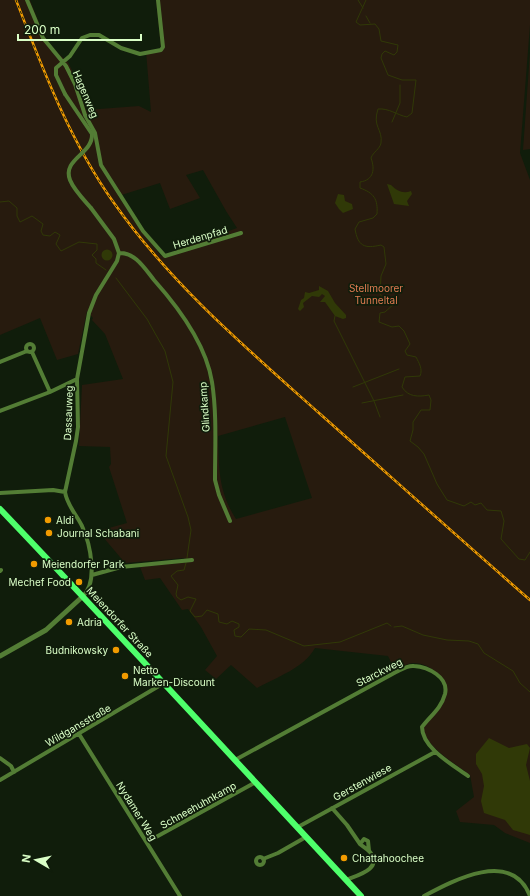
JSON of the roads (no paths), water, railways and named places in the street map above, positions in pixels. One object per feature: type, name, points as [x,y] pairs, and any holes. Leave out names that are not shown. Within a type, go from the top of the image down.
[{"type":"main road","name":"Meiendorfer Straße","points":[[0,509],[164,683],[361,896]]},
{"type":"street","name":"Hagenweg","points":[[27,0],[43,38],[63,62],[75,84],[85,116],[94,130],[102,165],[143,231],[165,256]]},
{"type":"street","points":[[119,253],[114,239],[71,182],[69,172],[72,163],[90,145],[92,134],[65,94],[55,72],[57,67],[70,56],[82,38],[94,34],[107,39],[121,48],[140,54],[161,50],[163,47],[158,0]]},
{"type":"street","name":"Herdenpfad","points":[[165,256],[241,233]]},
{"type":"street","name":"Dassauweg","points":[[65,492],[78,427],[77,379],[91,307],[117,261],[119,253]]},
{"type":"street","name":"Glindkamp","points":[[119,253],[126,253],[137,261],[177,306],[203,353],[212,382],[215,480],[219,495],[230,521]]},
{"type":"street","points":[[27,351],[27,346],[31,344],[34,347],[32,352],[50,392]]},
{"type":"street","points":[[0,362],[27,351],[32,352]]},
{"type":"street","points":[[0,411],[50,392],[77,379]]},
{"type":"street","points":[[0,493],[53,490],[65,492],[67,501],[82,526],[89,551],[92,575],[89,588],[82,597],[46,630],[0,656]]},
{"type":"street","points":[[92,575],[122,567],[192,560]]},
{"type":"street","name":"Starckweg","points":[[235,760],[396,672],[415,666],[436,673],[445,688],[445,694],[438,709],[422,727],[423,736],[435,752],[468,776]]},
{"type":"street","name":"Wildgansstraße","points":[[0,780],[164,683]]},
{"type":"street","name":"Nydamer Weg","points":[[79,734],[180,896]]},
{"type":"street","name":"Gerstenwiese","points":[[298,827],[435,752]]},
{"type":"street","points":[[0,758],[11,766],[14,772]]},
{"type":"street","name":"Schneehuhnkamp","points":[[147,842],[256,782]]},
{"type":"street","points":[[332,808],[347,825],[360,844],[369,851],[374,860],[373,866],[370,869],[346,880]]},
{"type":"street","points":[[263,859],[306,837]]},
{"type":"street","points":[[360,844],[364,839],[366,839],[368,841],[369,851]]},
{"type":"street","points":[[424,896],[455,879],[486,871],[494,871],[517,878],[523,883],[530,896]]},
{"type":"waterway","points":[[358,0],[363,8]]},
{"type":"waterway","points":[[366,0],[356,22],[360,25],[375,24],[379,29],[381,41],[398,45],[397,52],[394,55],[385,51],[382,54],[381,58],[388,75],[402,80],[416,80],[412,113],[407,117],[378,109],[376,120],[381,134],[381,143],[371,158],[373,166],[371,176],[365,181],[360,182],[360,188],[372,194],[376,200],[377,214],[373,218],[359,222],[355,229],[356,235],[360,243],[363,245],[370,247],[381,245],[384,247],[386,264],[381,276],[380,294],[383,298],[395,298],[396,302],[385,312],[380,313],[379,322],[392,327],[399,326],[404,331],[410,344],[405,351],[407,355],[416,357],[420,366],[420,376],[405,377],[402,387],[407,393],[414,396],[429,395],[431,400],[430,410],[421,410],[413,422],[413,430],[410,441],[424,454],[437,484],[447,500],[464,506],[471,502],[475,505],[481,503],[487,510],[501,511],[504,521],[501,539],[519,559],[525,560],[530,552]]},
{"type":"waterway","points":[[366,16],[370,23]]},
{"type":"waterway","points":[[392,122],[400,103],[400,85]]},
{"type":"waterway","points":[[0,202],[9,201],[17,208],[17,216],[20,222],[32,216],[43,224],[41,231],[43,235],[50,236],[55,232],[60,235],[56,244],[61,251],[79,242],[97,244],[97,250],[92,255],[96,259],[96,263],[106,270]]},
{"type":"waterway","points":[[116,278],[147,319],[165,351],[173,382],[166,456],[188,517],[191,530],[187,558]]},
{"type":"waterway","points":[[335,316],[334,321],[374,401],[380,417]]},
{"type":"waterway","points":[[353,387],[399,369]]},
{"type":"waterway","points":[[362,403],[403,395]]},
{"type":"waterway","points":[[186,563],[184,570],[177,571],[171,576],[178,585],[176,594],[177,597],[181,600],[188,597],[196,599],[190,611],[195,617],[202,616],[207,610],[218,614],[219,622],[227,624],[232,621],[239,624],[239,627],[234,630],[235,636],[241,637],[249,629],[266,630],[304,646],[340,642],[387,623],[391,626]]},
{"type":"waterway","points":[[394,627],[402,626],[423,635],[447,640],[469,641],[478,644],[484,653],[513,671],[520,683],[530,692]]},
{"type":"railway","points":[[16,0],[47,79],[71,130],[98,179],[136,233],[184,288],[210,314],[530,600]]},
{"type":"place","name":"Aldi","points":[[48,520]]},
{"type":"place","name":"Journal Schabani","points":[[49,533]]},
{"type":"place","name":"Meiendorfer Park","points":[[34,564]]},
{"type":"place","name":"Mechef Food","points":[[79,582]]},
{"type":"place","name":"Adria","points":[[69,622]]},
{"type":"place","name":"Budnikowsky","points":[[116,650]]},
{"type":"place","name":"Netto Marken-Discount","points":[[125,676]]},
{"type":"place","name":"Chattahoochee","points":[[344,858]]},
{"type":"park label","name":"Stellmoorer Tunneltal","points":[[376,294]]}]
